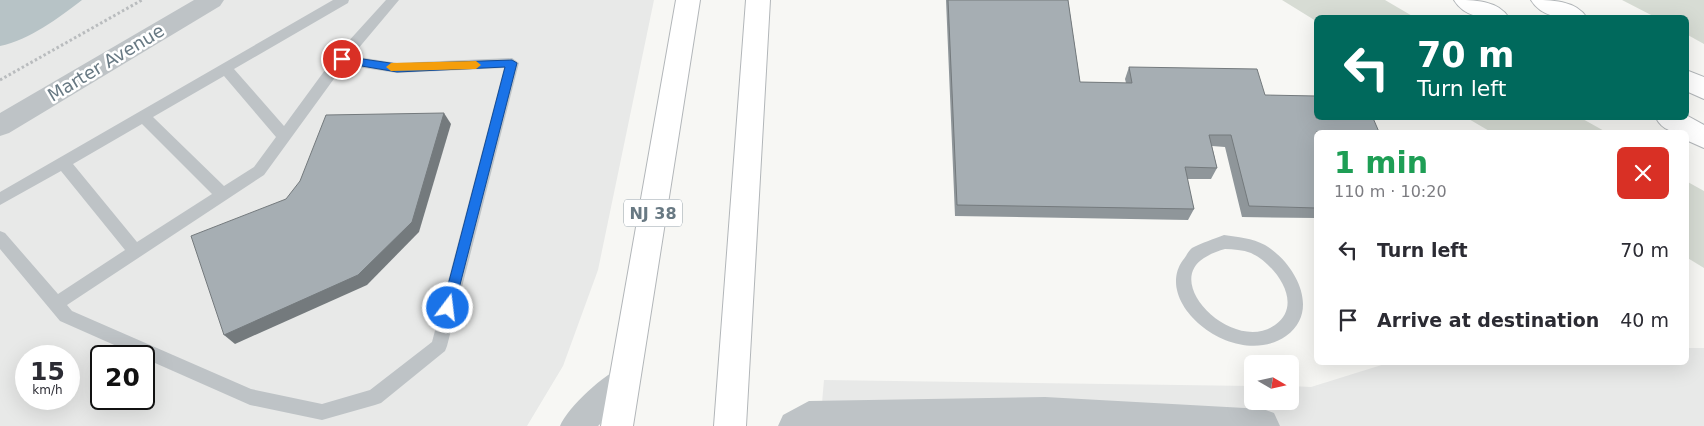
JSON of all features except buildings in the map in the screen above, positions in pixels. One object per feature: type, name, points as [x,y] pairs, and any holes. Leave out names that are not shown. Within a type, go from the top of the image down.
[{"type":"highway","name":"NJ 38","points":[[617,426],[688,0]]},
{"type":"highway","points":[[730,426],[758,0]]},
{"type":"highway","points":[[1466,0],[1492,15]]},
{"type":"highway","points":[[1543,0],[1570,15]]},
{"type":"highway","points":[[1689,81],[1704,89]]},
{"type":"highway","points":[[1672,120],[1704,138]]},
{"type":"street","name":"Marter Avenue","points":[[0,126],[212,0]]},
{"type":"street","points":[[576,426],[624,380]]},
{"type":"street","points":[[794,426],[809,416],[1045,412],[1263,424],[1264,426]]},
{"type":"lane","points":[[0,199],[343,0]]},
{"type":"lane","points":[[56,304],[259,171],[342,59],[393,0]]},
{"type":"lane","points":[[0,238],[66,316],[250,397],[322,412],[375,397],[438,346],[512,63],[397,68],[342,59]]},
{"type":"lane","points":[[225,68],[284,136]]},
{"type":"lane","points":[[143,116],[223,195]]},
{"type":"lane","points":[[63,162],[136,252]]},
{"type":"lane","points":[[1224,242],[1242,243],[1259,250],[1275,260],[1287,274],[1294,289],[1296,305],[1291,320],[1280,331],[1264,338],[1245,339],[1226,334],[1208,324],[1195,311],[1186,295],[1183,279],[1186,265],[1194,253],[1208,245],[1224,242]]},
{"type":"path","points":[[0,80],[142,0]]},
{"type":"shaded area","points":[[0,0],[654,0],[598,270],[563,366],[527,426],[0,426]]},
{"type":"shaded area","points":[[0,0],[82,0],[33,34],[0,46]]},
{"type":"shaded area","points":[[1282,0],[1385,0],[1411,15],[1314,15],[1314,20]]},
{"type":"shaded area","points":[[1622,0],[1704,0],[1704,44],[1689,36],[1689,15],[1651,15]]},
{"type":"shaded area","points":[[1470,120],[1585,120],[1602,130],[1488,130]]},
{"type":"shaded area","points":[[1689,183],[1704,191],[1704,268],[1689,259]]},
{"type":"shaded area","points":[[1689,348],[1704,348],[1704,426],[820,426],[824,380],[1244,386],[1244,410],[1299,410],[1299,386],[1311,387],[1382,365],[1689,365]]},
{"type":"slow traffic","points":[[391,67],[476,65]]},
{"type":"route","points":[[342,59],[397,68],[512,63],[448,308]]}]
